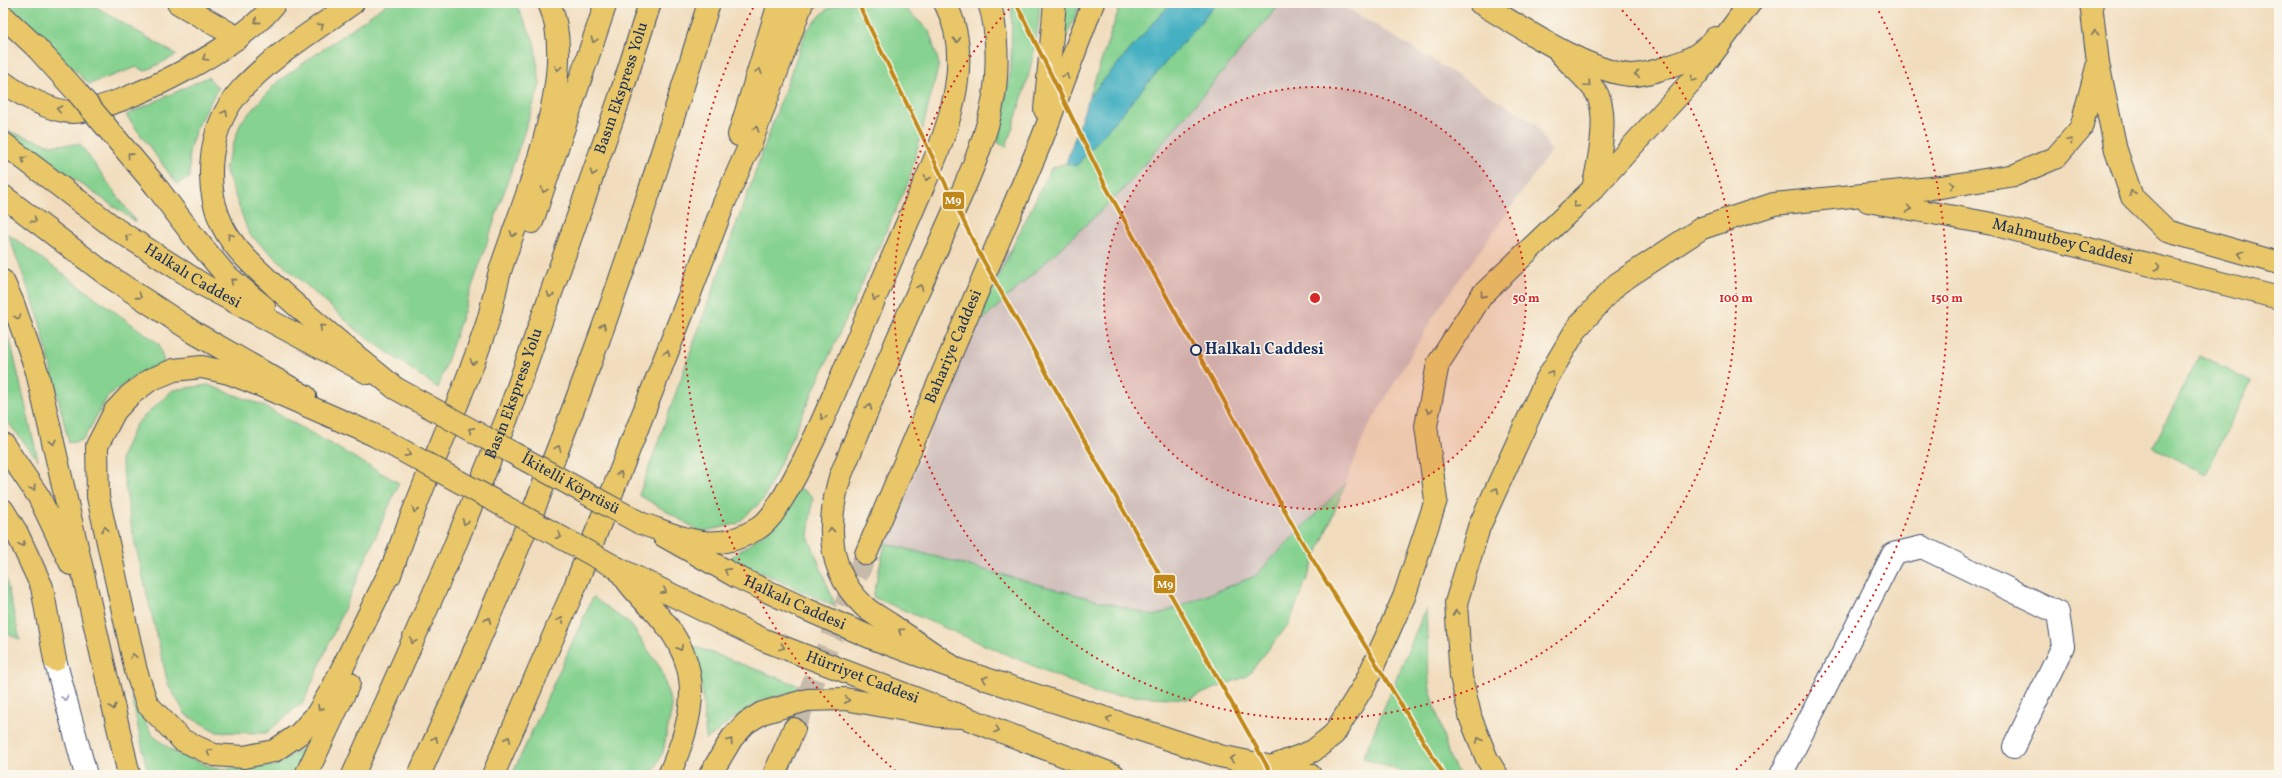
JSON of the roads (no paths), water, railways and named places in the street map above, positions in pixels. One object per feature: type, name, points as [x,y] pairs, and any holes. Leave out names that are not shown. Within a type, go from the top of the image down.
[{"type":"main road","points":[[178,3],[238,38]]},
{"type":"main road","points":[[3,82],[46,106],[72,112],[115,103],[169,79],[238,38],[276,3]]},
{"type":"main road","points":[[353,3],[264,69],[240,90],[215,132],[212,161],[212,192],[223,227],[248,260],[336,340],[395,388]]},
{"type":"main road","points":[[306,775],[333,719],[373,626],[395,561],[486,326],[501,268],[548,127],[560,54],[558,24],[550,3]]},
{"type":"main road","points":[[486,326],[513,275],[554,161],[606,3]]},
{"type":"main road","name":"Basın Ekspress Yolu","points":[[353,775],[453,550],[506,418],[615,111],[650,3]]},
{"type":"main road","points":[[419,775],[517,553],[583,382],[660,158],[710,3]]},
{"type":"main road","points":[[724,203],[739,135],[779,3]]},
{"type":"main road","points":[[493,775],[574,589],[685,307],[724,203],[752,140],[802,3]]},
{"type":"main road","points":[[640,523],[694,541],[714,544],[732,541],[758,528],[775,511],[788,489],[815,434],[887,271],[946,128],[954,99],[959,68],[957,35],[952,17],[945,3]]},
{"type":"main road","points":[[989,3],[996,40],[996,68],[994,96],[987,124],[964,188],[840,477],[833,502],[830,523],[834,557],[847,583],[863,605],[956,669],[1220,756],[1310,775]]},
{"type":"main road","points":[[1042,139],[1055,3]]},
{"type":"main road","name":"Bahariye Caddesi","points":[[866,554],[1042,139],[1093,3]]},
{"type":"main road","points":[[1480,3],[1552,45],[1604,70],[1631,75],[1652,73],[1699,53],[1750,3]]},
{"type":"main road","points":[[1271,767],[1312,751],[1334,734],[1366,682],[1404,597],[1436,500],[1426,426],[1438,364],[1482,295],[1593,189],[1696,76],[1750,3]]},
{"type":"main road","points":[[2091,3],[2098,63],[2116,150],[2132,197],[2167,231],[2246,255],[2279,263]]},
{"type":"main road","points":[[3,16],[36,47],[77,92],[155,185],[195,238],[226,275],[295,333]]},
{"type":"main road","points":[[3,24],[36,47]]},
{"type":"main road","points":[[1552,45],[1596,93],[1603,120],[1600,156],[1593,189]]},
{"type":"main road","points":[[1497,775],[1486,759],[1471,718],[1461,677],[1456,603],[1479,527],[1545,382],[1573,334],[1617,284],[1702,228],[1774,204],[1941,187],[2015,175],[2055,158],[2081,128],[2098,63]]},
{"type":"main road","name":"Halkalı Caddesi","points":[[3,143],[116,230],[205,286],[395,388]]},
{"type":"main road","points":[[3,196],[107,275],[195,333],[374,435],[617,568],[638,594],[659,616],[674,636],[687,662],[691,685],[691,708],[684,738],[669,775]]},
{"type":"main road","name":"Mahmutbey Caddesi","points":[[1843,197],[1992,224],[2279,298]]},
{"type":"main road","points":[[3,281],[13,303],[37,372],[129,775]]},
{"type":"main road","points":[[374,435],[257,384],[229,373],[202,367],[174,370],[150,380],[130,395],[115,411],[97,446],[98,497],[134,663],[147,704],[182,740],[214,755],[244,757],[274,751],[299,734],[317,714],[333,687],[395,561]]},
{"type":"main road","name":"İkitelli Köprüsü","points":[[395,388],[640,523]]},
{"type":"main road","points":[[3,444],[39,497],[64,545],[95,628]]},
{"type":"main road","points":[[3,510],[17,533],[42,587],[54,660]]},
{"type":"main road","name":"Halkalı Caddesi","points":[[640,523],[737,577],[803,608],[872,638],[956,669]]},
{"type":"main road","name":"Hürriyet Caddesi","points":[[617,568],[764,640],[960,717],[1114,775]]},
{"type":"main road","points":[[710,775],[732,738],[746,724],[762,712],[807,700],[845,699],[925,714],[960,717]]},
{"type":"main road","points":[[774,775],[794,729]]},
{"type":"street","points":[[1781,775],[1893,554],[1922,547],[2058,613],[2064,646],[2014,747]]},
{"type":"street","points":[[54,660],[86,775]]},
{"type":"water","points":[[1171,3],[1217,3],[1076,166],[1066,163],[1089,97]]},
{"type":"tunnel","points":[[794,729],[866,554]]},
{"type":"place","name":"Halkalı Caddesi","points":[[1196,350]]}]
